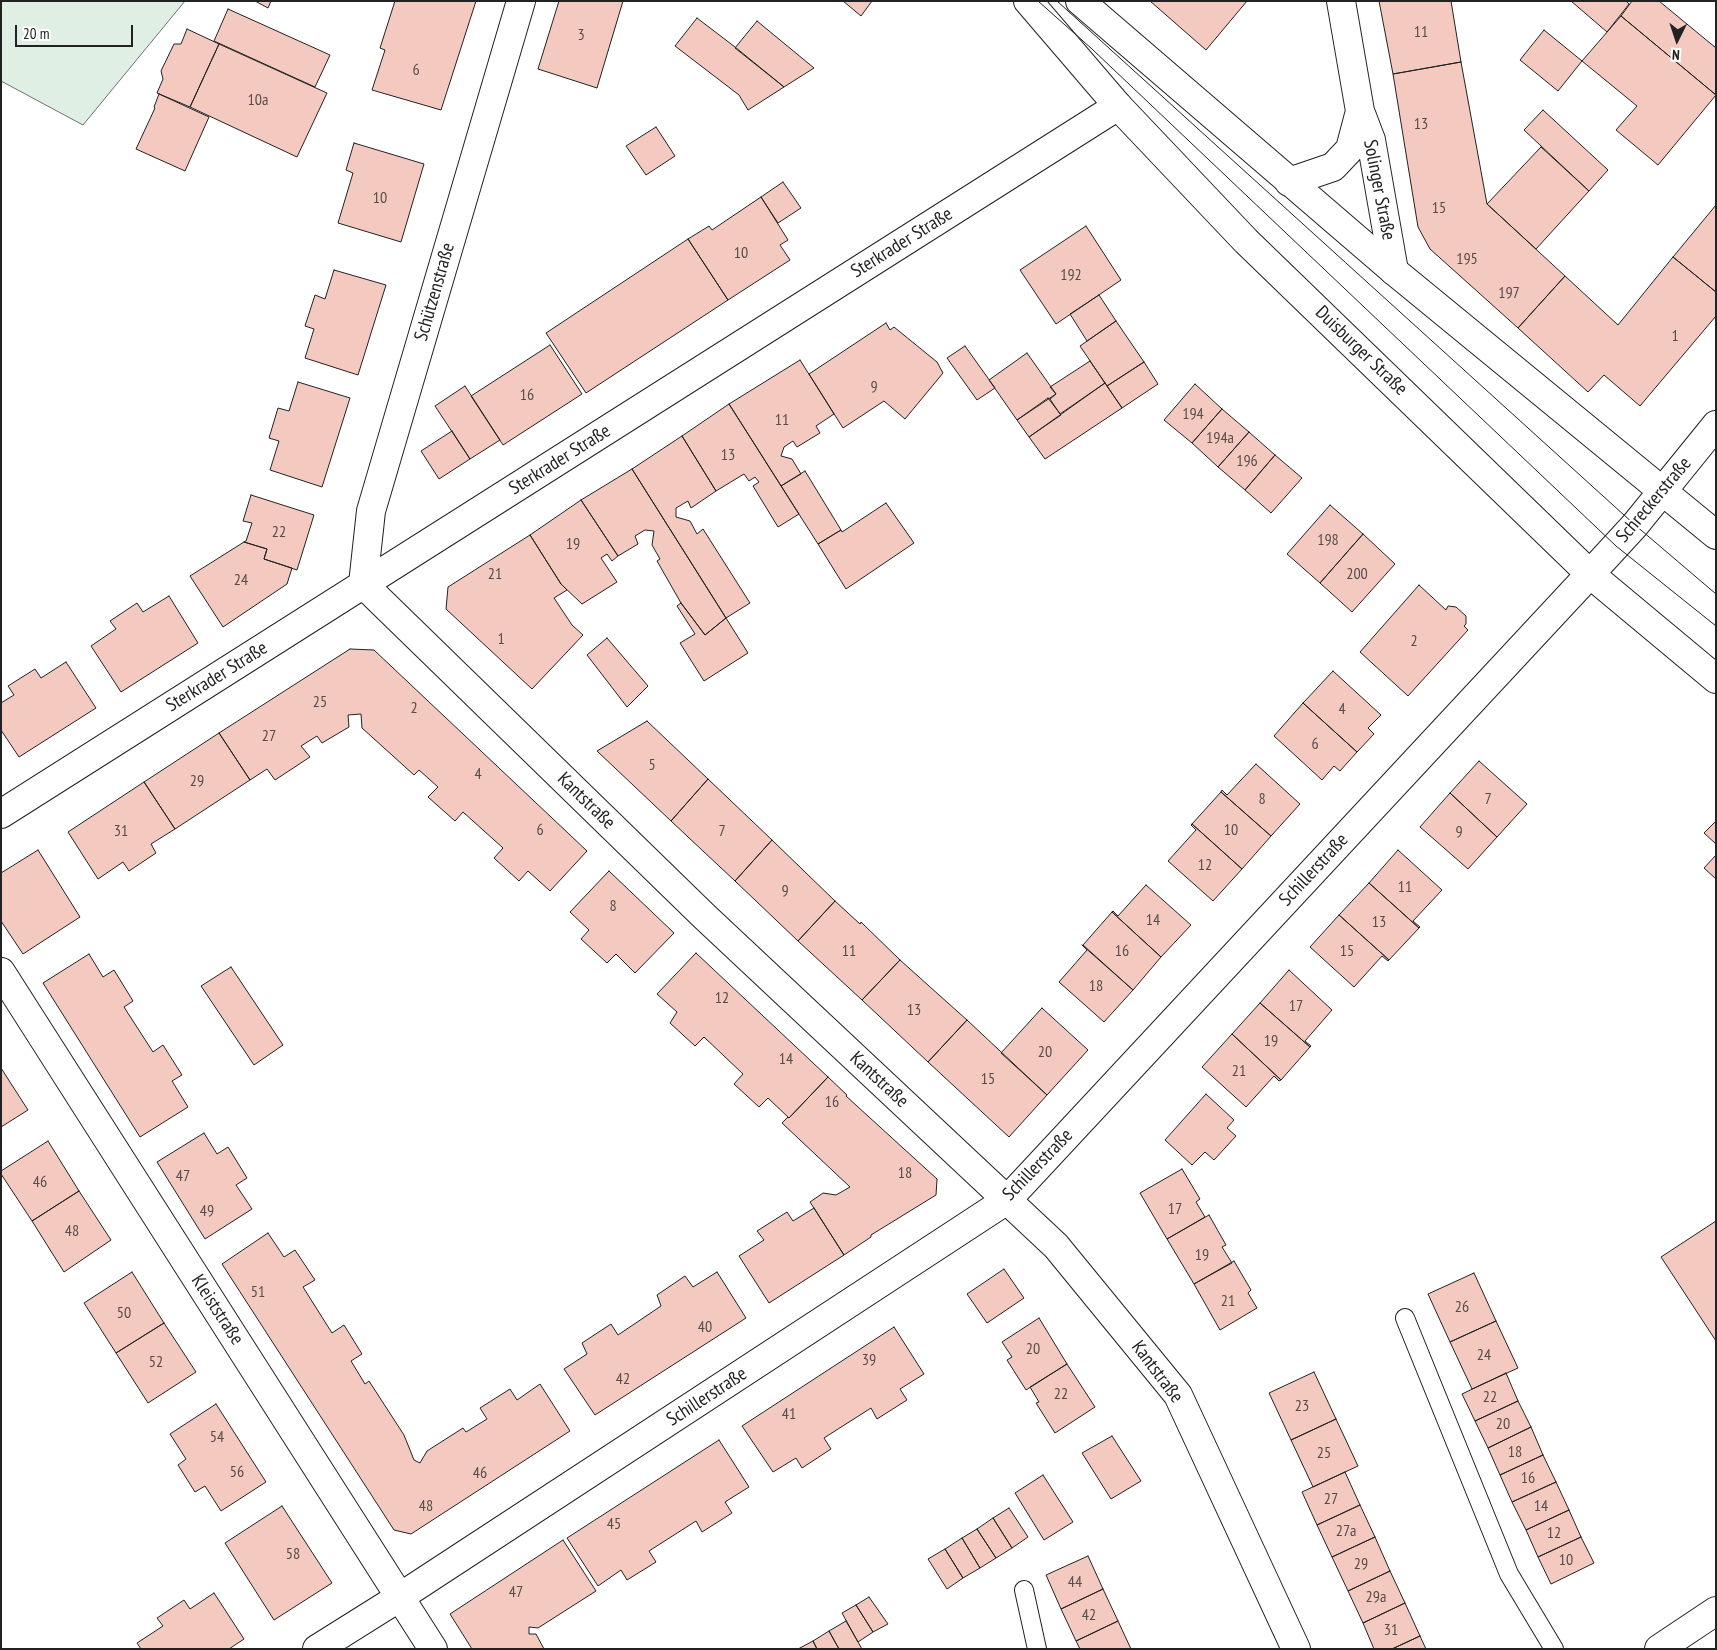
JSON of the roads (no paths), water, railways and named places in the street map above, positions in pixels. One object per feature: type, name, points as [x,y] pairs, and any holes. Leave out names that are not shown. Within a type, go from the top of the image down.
[{"type":"street","name":"Schützenstraße","points":[[363,584],[371,512],[520,1]]},
{"type":"street","name":"Duisburger Straße","points":[[1028,1],[1118,106],[1246,241],[1590,574],[1716,679]]},
{"type":"street","points":[[1080,1],[1394,271],[1716,536]]},
{"type":"street","name":"Solinger Straße","points":[[1341,1],[1360,111],[1371,140],[1394,271]]},
{"type":"street","name":"Sterkrader Straße","points":[[1,814],[1118,106]]},
{"type":"street","name":"Solinger Straße","points":[[1289,182],[1333,167],[1350,149],[1360,111]]},
{"type":"street","name":"Schreckerstraße","points":[[1590,574],[1663,492],[1716,425]]},
{"type":"street","name":"Schillerstraße","points":[[317,1649],[400,1597],[1007,1200],[1590,574]]},
{"type":"street","name":"Kantstraße","points":[[363,584],[704,916],[1056,1246],[1178,1395],[1296,1649]]},
{"type":"street","name":"Kleiststraße","points":[[1,972],[432,1649]]},
{"type":"street","points":[[1659,1649],[1716,1612]]},
{"type":"lane","points":[[1405,1318],[1509,1574],[1554,1649]]},
{"type":"lane","points":[[1024,1590],[1037,1649]]},
{"type":"tram line","points":[[1038,1],[1092,49],[1616,546],[1716,626]]},
{"type":"tram line","points":[[1057,1],[1635,525],[1716,594]]}]
